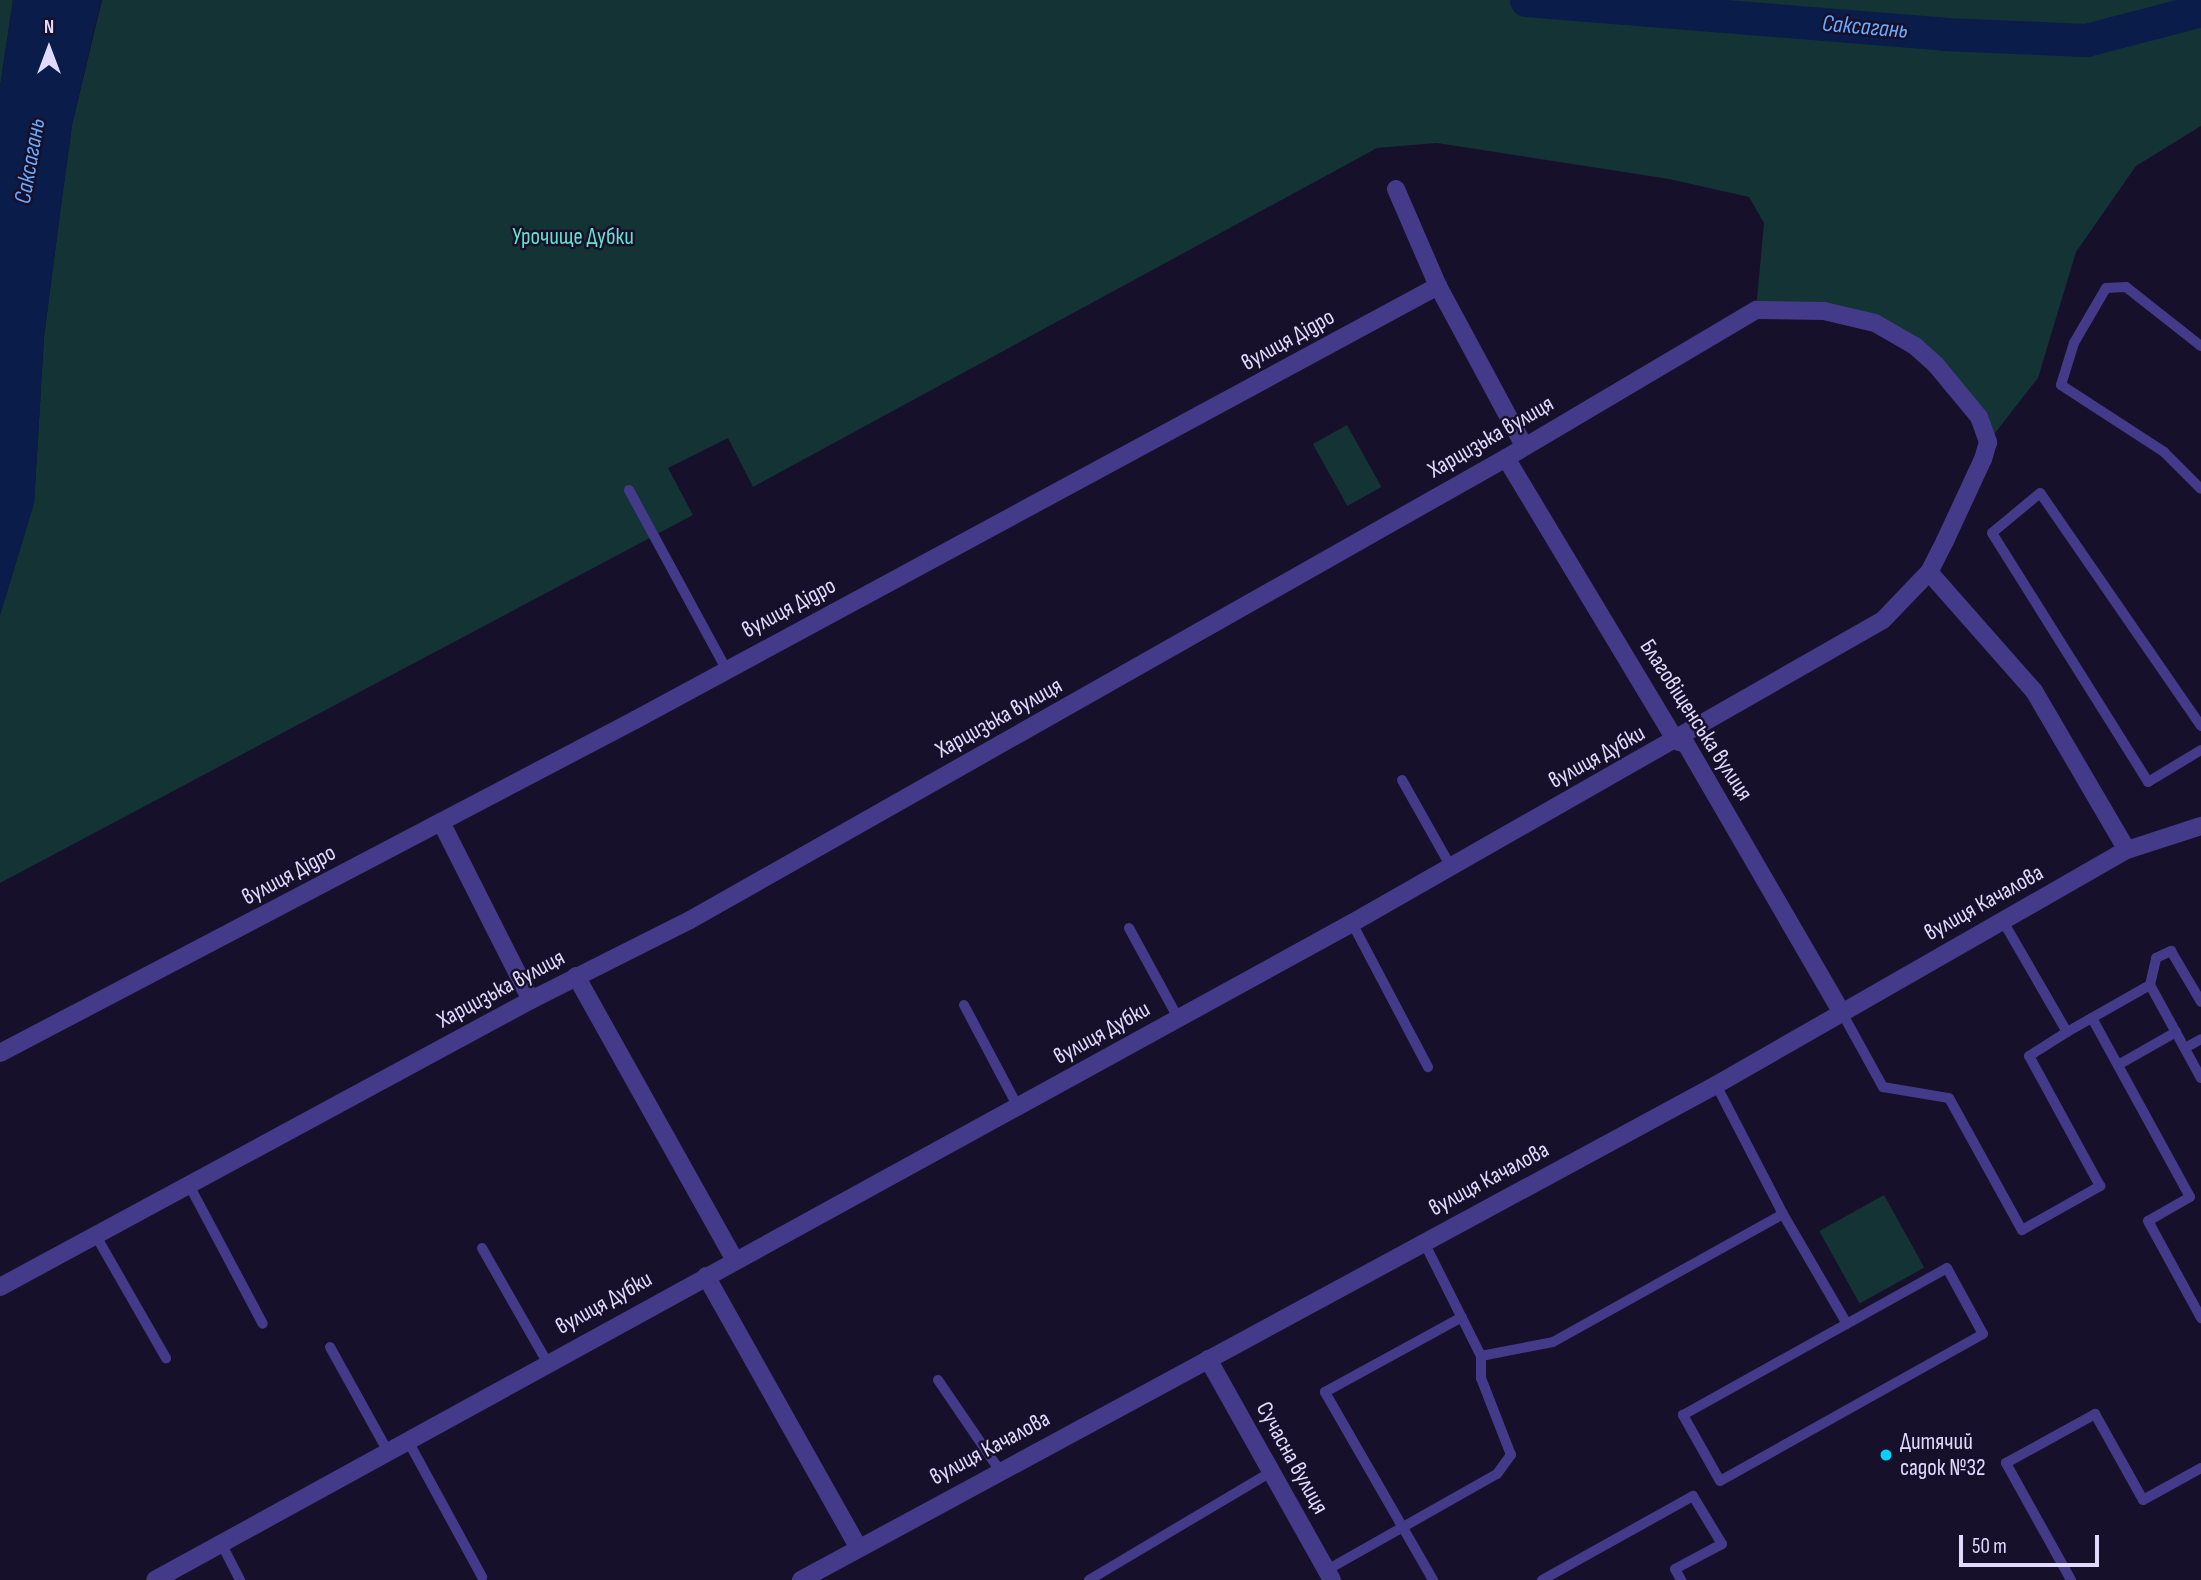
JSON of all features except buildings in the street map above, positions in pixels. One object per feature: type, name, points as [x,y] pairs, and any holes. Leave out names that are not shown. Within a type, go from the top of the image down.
[{"type":"street","points":[[1396,189],[1438,286],[1524,446]]},
{"type":"street","name":"вулиця Дідро","points":[[0,1053],[442,822],[1438,286]]},
{"type":"street","name":"Харцизька вулиця","points":[[0,1287],[531,1000],[738,892],[1506,458],[1756,310],[1792,309],[1848,314],[1875,323],[1915,346],[1957,386],[1979,417],[1988,442]]},
{"type":"street","name":"вулиця Дубки","points":[[155,1580],[547,1362],[1352,923],[1676,741],[1883,620],[1929,572],[1988,442]]},
{"type":"street","name":"Благовіщенська вулиця","points":[[1506,458],[1676,741],[1686,744],[1841,1011]]},
{"type":"street","points":[[1929,572],[2034,691],[2127,850]]},
{"type":"street","points":[[442,822],[531,1000]]},
{"type":"street","name":"вулиця Качалова","points":[[802,1580],[858,1547],[1716,1085],[1841,1011],[2127,850],[2198,824]]},
{"type":"street","points":[[576,976],[735,1260]]},
{"type":"street","points":[[706,1276],[858,1547]]},
{"type":"street","name":"Сучасна вулиця","points":[[1208,1359],[1330,1575]]},
{"type":"lane","points":[[2201,346],[2126,287],[2106,288],[2074,343],[2061,385],[2164,452],[2201,489]]},
{"type":"lane","points":[[629,490],[726,669]]},
{"type":"lane","points":[[2201,726],[2040,493],[1992,533],[2148,782],[2201,750]]},
{"type":"lane","points":[[1402,780],[1451,867]]},
{"type":"lane","points":[[2003,920],[2067,1032]]},
{"type":"lane","points":[[1352,923],[1428,1067]]},
{"type":"lane","points":[[1129,928],[1178,1018]]},
{"type":"lane","points":[[2201,1002],[2171,951],[2156,958],[2150,985],[2201,1078]]},
{"type":"lane","points":[[1841,1011],[1883,1087],[1949,1098],[2022,1230],[2100,1186],[2029,1056],[2150,985]]},
{"type":"lane","points":[[964,1005],[1018,1107]]},
{"type":"lane","points":[[2092,1018],[2196,1195],[2148,1221],[2201,1318]]},
{"type":"lane","points":[[2118,1065],[2176,1032]]},
{"type":"lane","points":[[2185,1048],[2201,1039]]},
{"type":"lane","points":[[1716,1085],[1783,1214],[1847,1324]]},
{"type":"lane","points":[[189,1185],[263,1324]]},
{"type":"lane","points":[[1481,1356],[1553,1342],[1783,1214]]},
{"type":"lane","points":[[96,1236],[166,1358]]},
{"type":"lane","points":[[1330,1575],[1402,1526],[1508,1465],[1508,1443],[1481,1378],[1481,1356],[1424,1242]]},
{"type":"lane","points":[[482,1248],[547,1362]]},
{"type":"lane","points":[[1947,1268],[1983,1334],[1720,1481],[1684,1415],[1847,1324],[1947,1268]]},
{"type":"lane","points":[[1433,1580],[1325,1392],[1462,1317]]},
{"type":"lane","points":[[330,1347],[387,1450]]},
{"type":"lane","points":[[939,1380],[1000,1471]]},
{"type":"lane","points":[[2071,1580],[2006,1463],[2095,1414],[2143,1500],[2201,1468]]},
{"type":"lane","points":[[408,1441],[482,1577]]},
{"type":"lane","points":[[1089,1580],[1272,1472]]},
{"type":"lane","points":[[1542,1580],[1693,1496],[1722,1544],[1675,1569],[1681,1580]]},
{"type":"lane","points":[[221,1543],[240,1580]]},
{"type":"green space","points":[[0,0],[13,0],[0,87]]},
{"type":"green space","name":"Урочище Дубки","points":[[102,0],[2201,0],[2201,126],[2136,166],[2076,252],[2038,378],[1988,442],[1957,386],[1875,323],[1756,310],[1764,223],[1749,197],[1669,179],[1437,143],[1377,148],[753,487],[728,438],[668,468],[693,515],[0,883],[0,615],[34,503],[44,337],[60,213],[72,125]]},
{"type":"green space","points":[[1347,425],[1381,487],[1347,506],[1313,444]]},
{"type":"green space","points":[[1884,1195],[1924,1268],[1860,1303],[1819,1231]]},
{"type":"water","points":[[13,0],[101,0],[72,125],[60,213],[44,337],[34,503],[0,615],[0,87]]},
{"type":"waterway","name":"Саксагань","points":[[1526,0],[1945,34],[2086,40],[2201,10]]},
{"type":"place","name":"Дитячий садок №32","points":[[1886,1455]]}]
